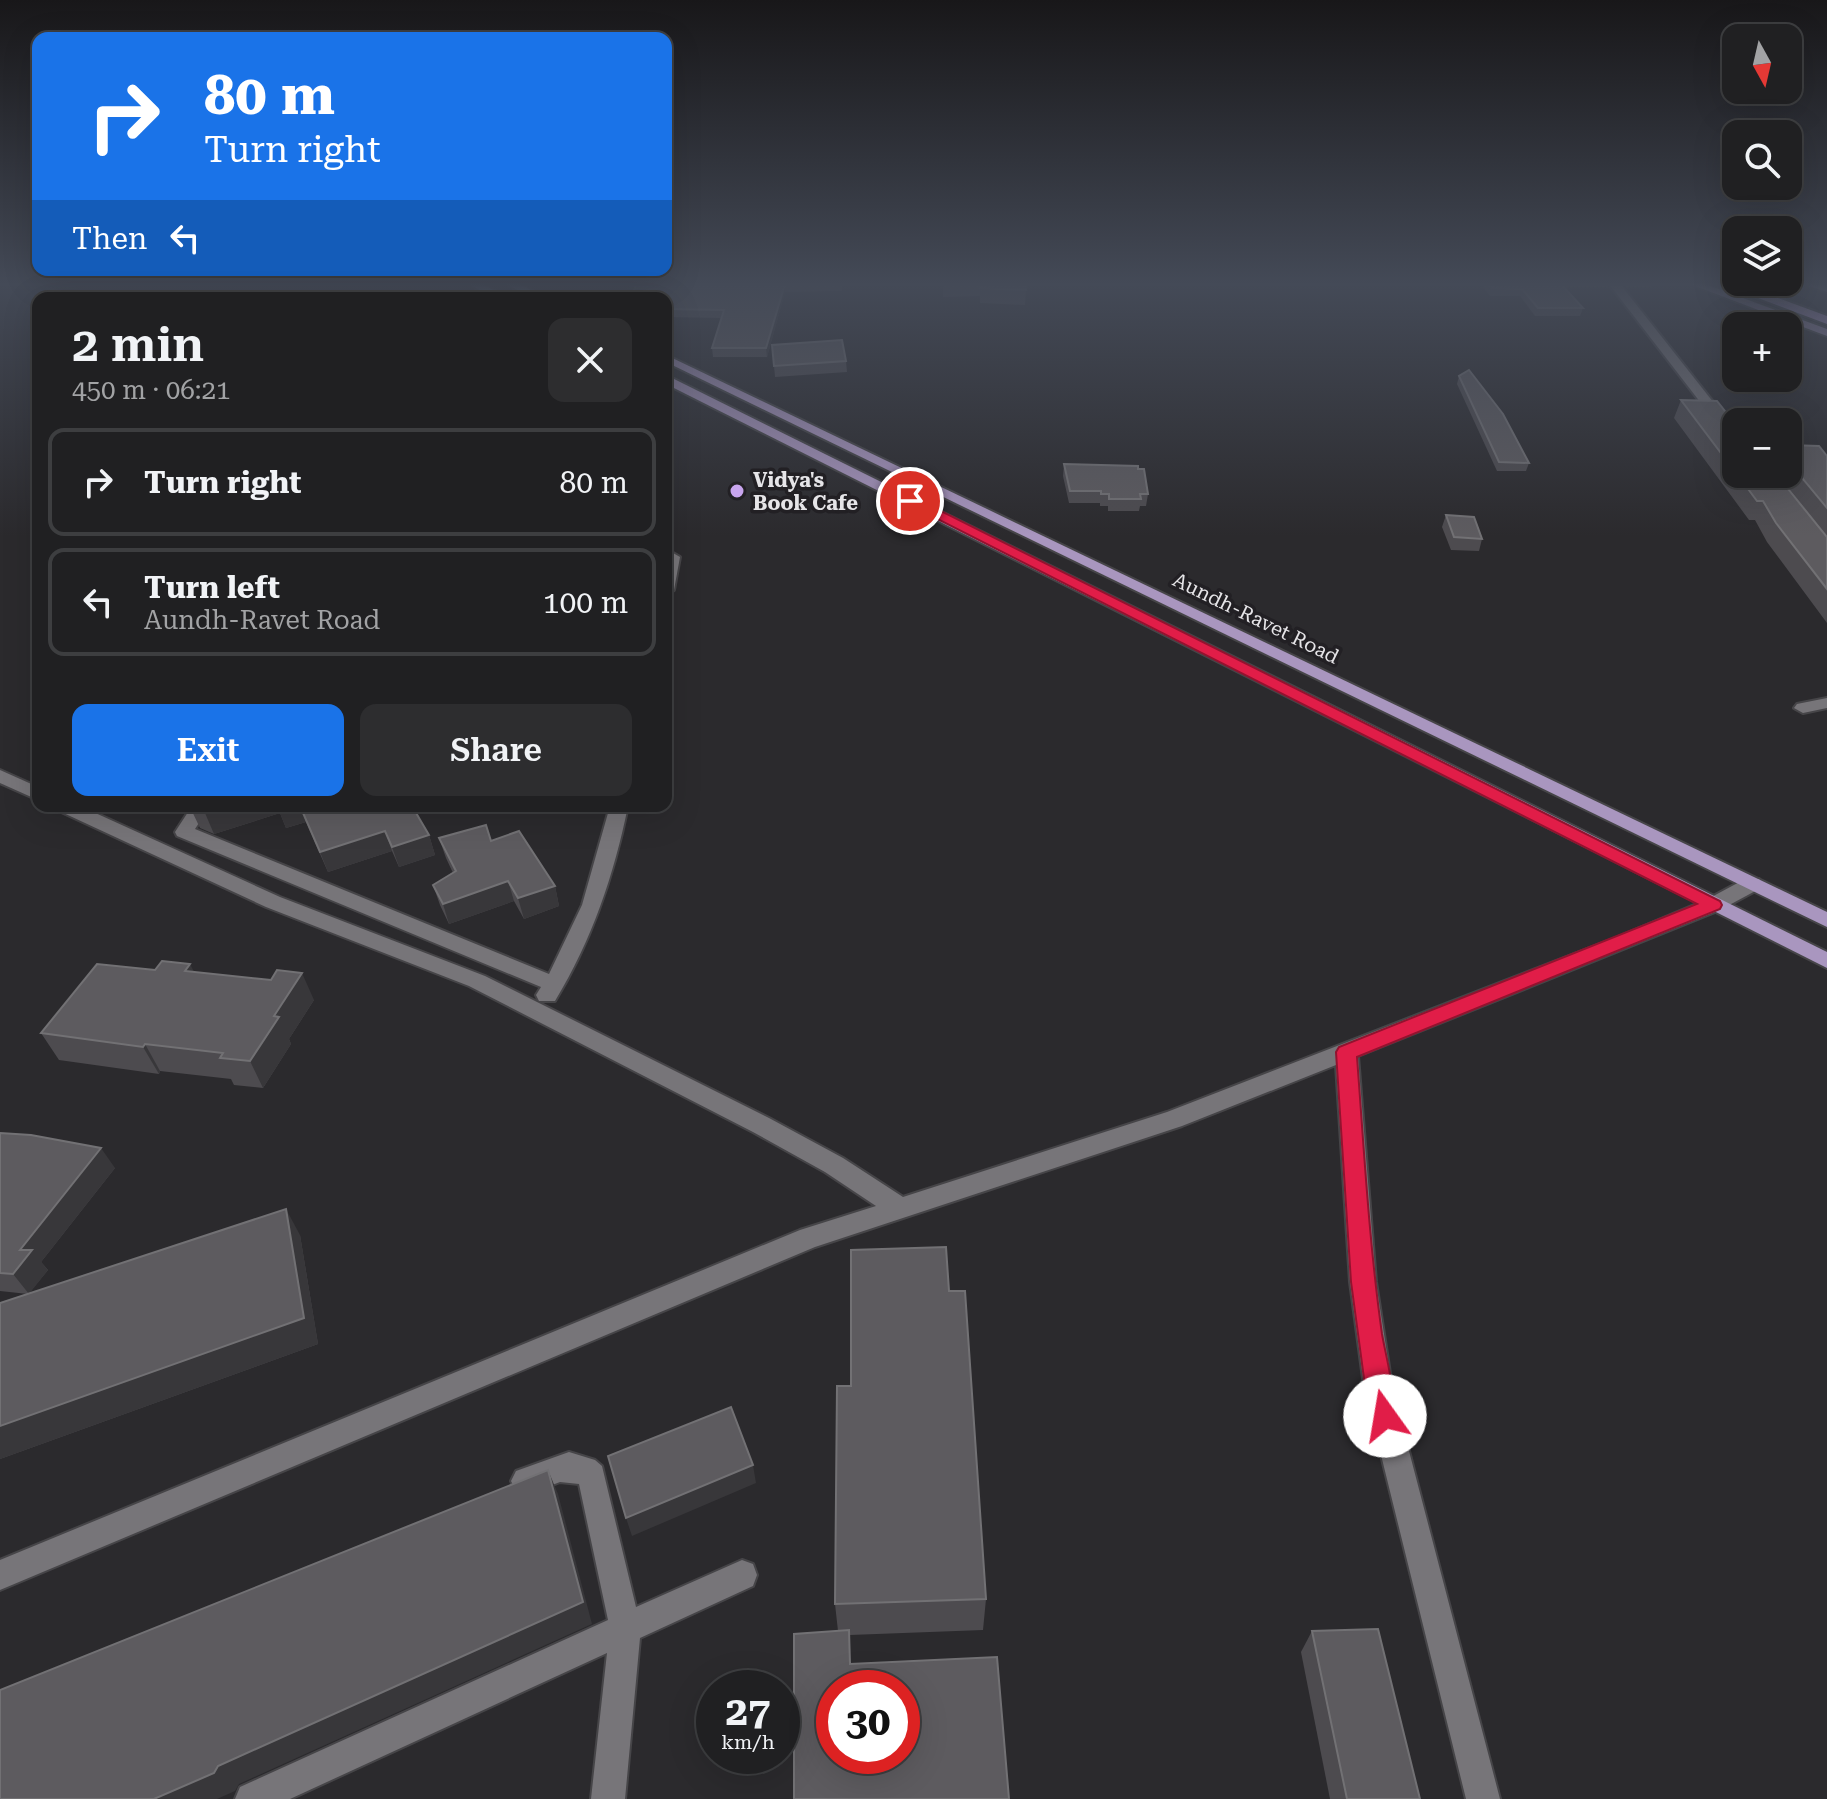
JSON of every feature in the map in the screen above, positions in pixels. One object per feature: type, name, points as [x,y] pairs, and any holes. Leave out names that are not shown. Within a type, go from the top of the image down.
[{"type":"main road","name":"Aundh-Ravet Road","points":[[687,368],[1827,920]]},
{"type":"main road","points":[[672,382],[1827,961]]},
{"type":"street","points":[[1680,368],[1722,421]]},
{"type":"street","points":[[672,562],[673,557]]},
{"type":"street","points":[[1803,708],[1827,703]]},
{"type":"street","points":[[0,776],[32,791]]},
{"type":"street","points":[[77,812],[208,874],[477,981],[761,1125],[834,1165],[901,1209]]},
{"type":"street","points":[[197,812],[184,832],[554,984]]},
{"type":"street","points":[[537,1010],[569,961],[585,920],[617,812]]},
{"type":"street","points":[[0,1575],[809,1238],[1174,1119],[1713,905],[1752,884]]},
{"type":"street","points":[[1346,1052],[1363,1282],[1378,1386],[1483,1799]]},
{"type":"street","points":[[496,1494],[554,1469],[574,1465],[585,1468],[592,1476],[625,1627],[608,1799]]},
{"type":"street","points":[[252,1799],[742,1575]]},
{"type":"building","points":[[1469,370],[1503,414],[1529,463],[1499,462],[1459,376]]},
{"type":"building","points":[[1681,400],[1717,401],[1723,408],[1722,454]]},
{"type":"building","points":[[1802,445],[1819,446],[1827,456],[1827,508],[1802,478]]},
{"type":"building","points":[[1064,464],[1138,466],[1138,469],[1144,469],[1148,494],[1140,494],[1141,499],[1109,499],[1109,494],[1101,494],[1101,491],[1070,491]]},
{"type":"building","points":[[1747,488],[1787,488],[1827,537],[1827,589],[1776,523],[1763,501],[1757,501]]},
{"type":"building","points":[[1446,515],[1474,517],[1482,539],[1454,537]]},
{"type":"building","points":[[303,812],[416,812],[429,835],[392,847],[385,831],[320,852]]},
{"type":"building","points":[[486,825],[491,841],[519,831],[555,886],[518,898],[508,881],[443,904],[433,885],[456,871],[439,838]]},
{"type":"building","points":[[162,961],[190,964],[185,971],[271,980],[277,970],[302,973],[274,1016],[279,1017],[250,1061],[220,1058],[223,1053],[145,1044],[143,1047],[41,1033],[97,964],[155,970]]},
{"type":"building","points":[[0,1133],[31,1135],[101,1148],[20,1250],[32,1250],[13,1274],[0,1273]]},
{"type":"building","points":[[286,1209],[304,1318],[0,1426],[0,1303]]},
{"type":"building","points":[[946,1247],[949,1291],[965,1291],[986,1599],[835,1604],[837,1386],[851,1386],[851,1250]]},
{"type":"building","points":[[731,1407],[753,1465],[626,1518],[608,1456]]},
{"type":"building","points":[[548,1470],[583,1602],[218,1766],[214,1773],[154,1799],[0,1799],[0,1690]]},
{"type":"building","points":[[1378,1629],[1420,1799],[1347,1799],[1312,1631]]},
{"type":"building","points":[[849,1630],[850,1664],[997,1657],[1009,1799],[794,1799],[794,1774],[800,1774],[800,1670],[794,1670],[794,1634]]},
{"type":"place","name":"Vidya's Book Cafe","points":[[737,491]]},
{"type":"route","points":[[910,501],[1713,905],[1346,1052],[1363,1282],[1385,1416]]}]
